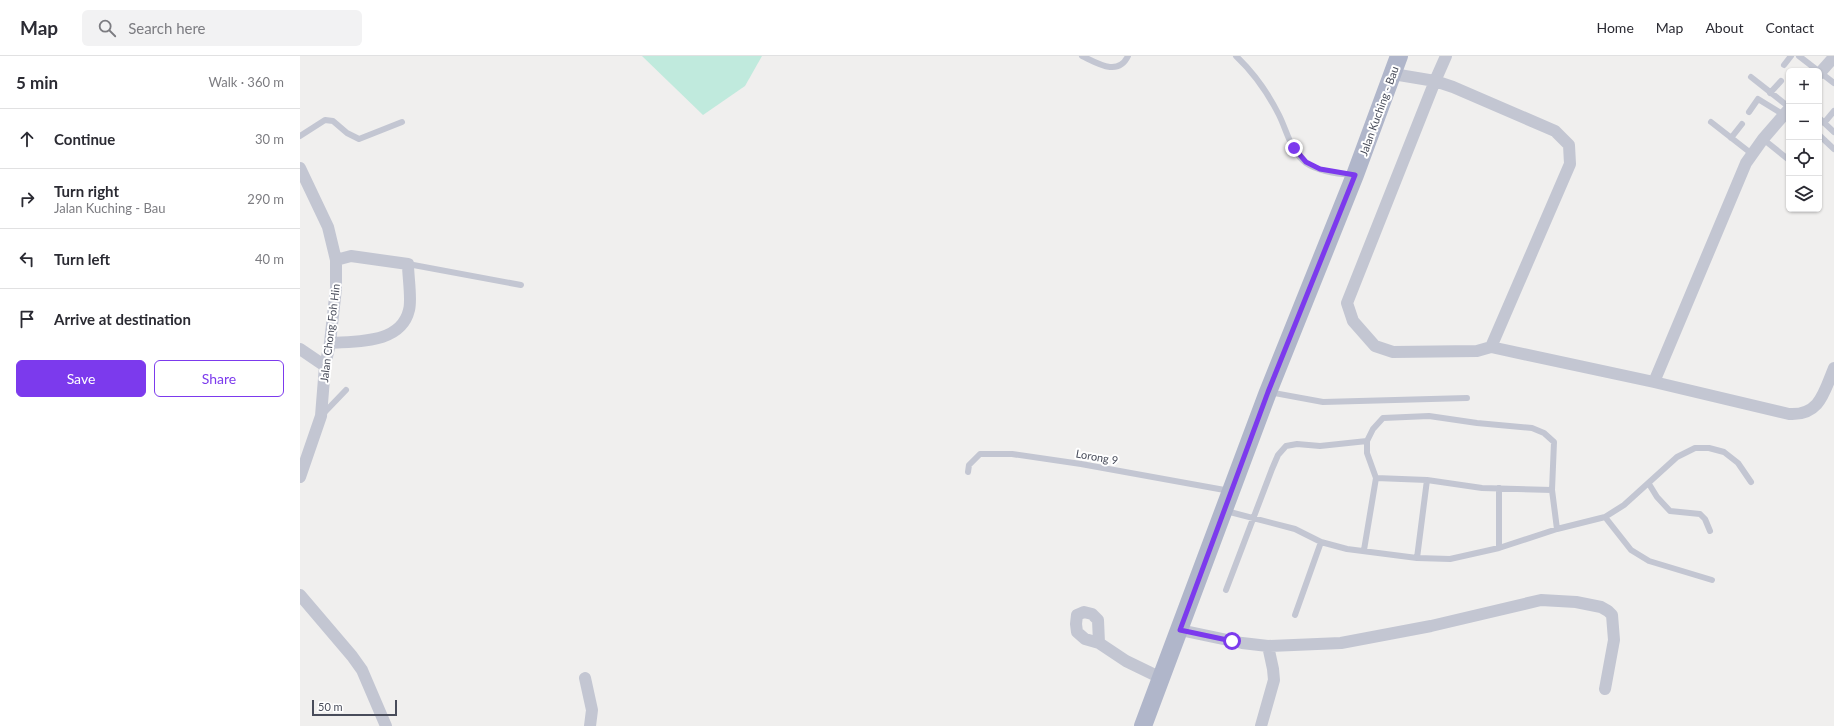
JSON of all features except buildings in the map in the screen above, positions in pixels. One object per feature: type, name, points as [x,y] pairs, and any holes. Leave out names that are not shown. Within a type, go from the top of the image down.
[{"type":"main road","name":"Jalan Kuching - Bau","points":[[1143,726],[1268,392],[1355,175],[1399,56]]},
{"type":"street","points":[[1446,56],[1347,303],[1353,321],[1375,346],[1393,352],[1477,351],[1491,347],[1654,382],[1789,414],[1801,414],[1820,402],[1834,368]]},
{"type":"street","points":[[1822,71],[1831,60]]},
{"type":"street","points":[[1393,74],[1435,81],[1555,131],[1569,145],[1570,164],[1491,347]]},
{"type":"street","points":[[1654,382],[1746,163],[1763,139],[1786,111]]},
{"type":"street","name":"Jalan Chong Foh Hin","points":[[300,168],[328,227],[336,260],[336,288],[330,343],[324,366],[321,416],[300,477]]},
{"type":"street","points":[[330,343],[374,339],[392,334],[403,324],[410,310],[408,264],[351,256],[336,260]]},
{"type":"street","points":[[300,349],[324,366]]},
{"type":"street","points":[[300,595],[352,656],[362,670],[386,726]]},
{"type":"street","points":[[1180,630],[1242,643],[1268,646],[1342,642],[1431,626],[1541,600],[1576,602],[1601,607],[1608,611],[1612,616],[1614,640],[1605,689]]},
{"type":"street","points":[[1099,643],[1126,661],[1161,678]]},
{"type":"street","points":[[1261,726],[1274,680],[1274,669],[1268,646]]},
{"type":"street","points":[[585,678],[592,710],[590,726]]},
{"type":"lane","points":[[1082,56],[1105,67],[1114,68],[1126,61],[1128,56]]},
{"type":"lane","points":[[1236,56],[1260,84],[1279,115],[1294,148],[1306,162],[1320,169],[1355,175]]},
{"type":"lane","points":[[1784,65],[1791,56]]},
{"type":"lane","points":[[1799,56],[1814,68]]},
{"type":"lane","points":[[1822,74],[1834,83]]},
{"type":"lane","points":[[1751,77],[1786,109]]},
{"type":"lane","points":[[1770,93],[1781,81]]},
{"type":"lane","points":[[1749,112],[1758,99],[1786,110]]},
{"type":"lane","points":[[1834,111],[1824,123],[1834,132]]},
{"type":"lane","points":[[300,136],[325,120],[333,121],[359,139],[402,122]]},
{"type":"lane","points":[[1711,122],[1752,154]]},
{"type":"lane","points":[[1731,138],[1742,124]]},
{"type":"lane","points":[[1822,138],[1834,149]]},
{"type":"lane","points":[[1763,139],[1786,158]]},
{"type":"lane","points":[[408,264],[521,285]]},
{"type":"lane","points":[[321,416],[346,390]]},
{"type":"lane","points":[[1268,392],[1323,402],[1467,398]]},
{"type":"lane","points":[[1364,550],[1376,478],[1367,453],[1367,441],[1373,429],[1383,418],[1430,416],[1477,423],[1532,428],[1544,433],[1554,442],[1552,490],[1557,529]]},
{"type":"lane","points":[[1226,590],[1278,455],[1286,446],[1297,444],[1320,446],[1367,441]]},
{"type":"lane","points":[[1224,510],[1295,529],[1321,542],[1348,549],[1417,558],[1450,559],[1499,548],[1557,529],[1605,517],[1624,506],[1677,457],[1695,448],[1709,448],[1724,452],[1738,463],[1751,482]]},
{"type":"lane","name":"Lorong 9","points":[[968,472],[969,465],[980,454],[1012,454],[1081,464],[1232,491]]},
{"type":"lane","points":[[1376,478],[1427,480],[1482,488],[1552,490]]},
{"type":"lane","points":[[1417,558],[1427,480]]},
{"type":"lane","points":[[1649,484],[1657,497],[1670,511],[1700,514],[1705,518],[1710,531]]},
{"type":"lane","points":[[1499,488],[1499,548]]},
{"type":"lane","points":[[1605,517],[1631,550],[1649,561],[1712,580]]},
{"type":"lane","points":[[1295,615],[1321,542]]},
{"type":"green space","points":[[642,56],[762,56],[745,86],[703,115]]},
{"type":"route","points":[[1232,641],[1180,630],[1268,392],[1355,175],[1340,174],[1320,169],[1306,162],[1294,148]]}]
